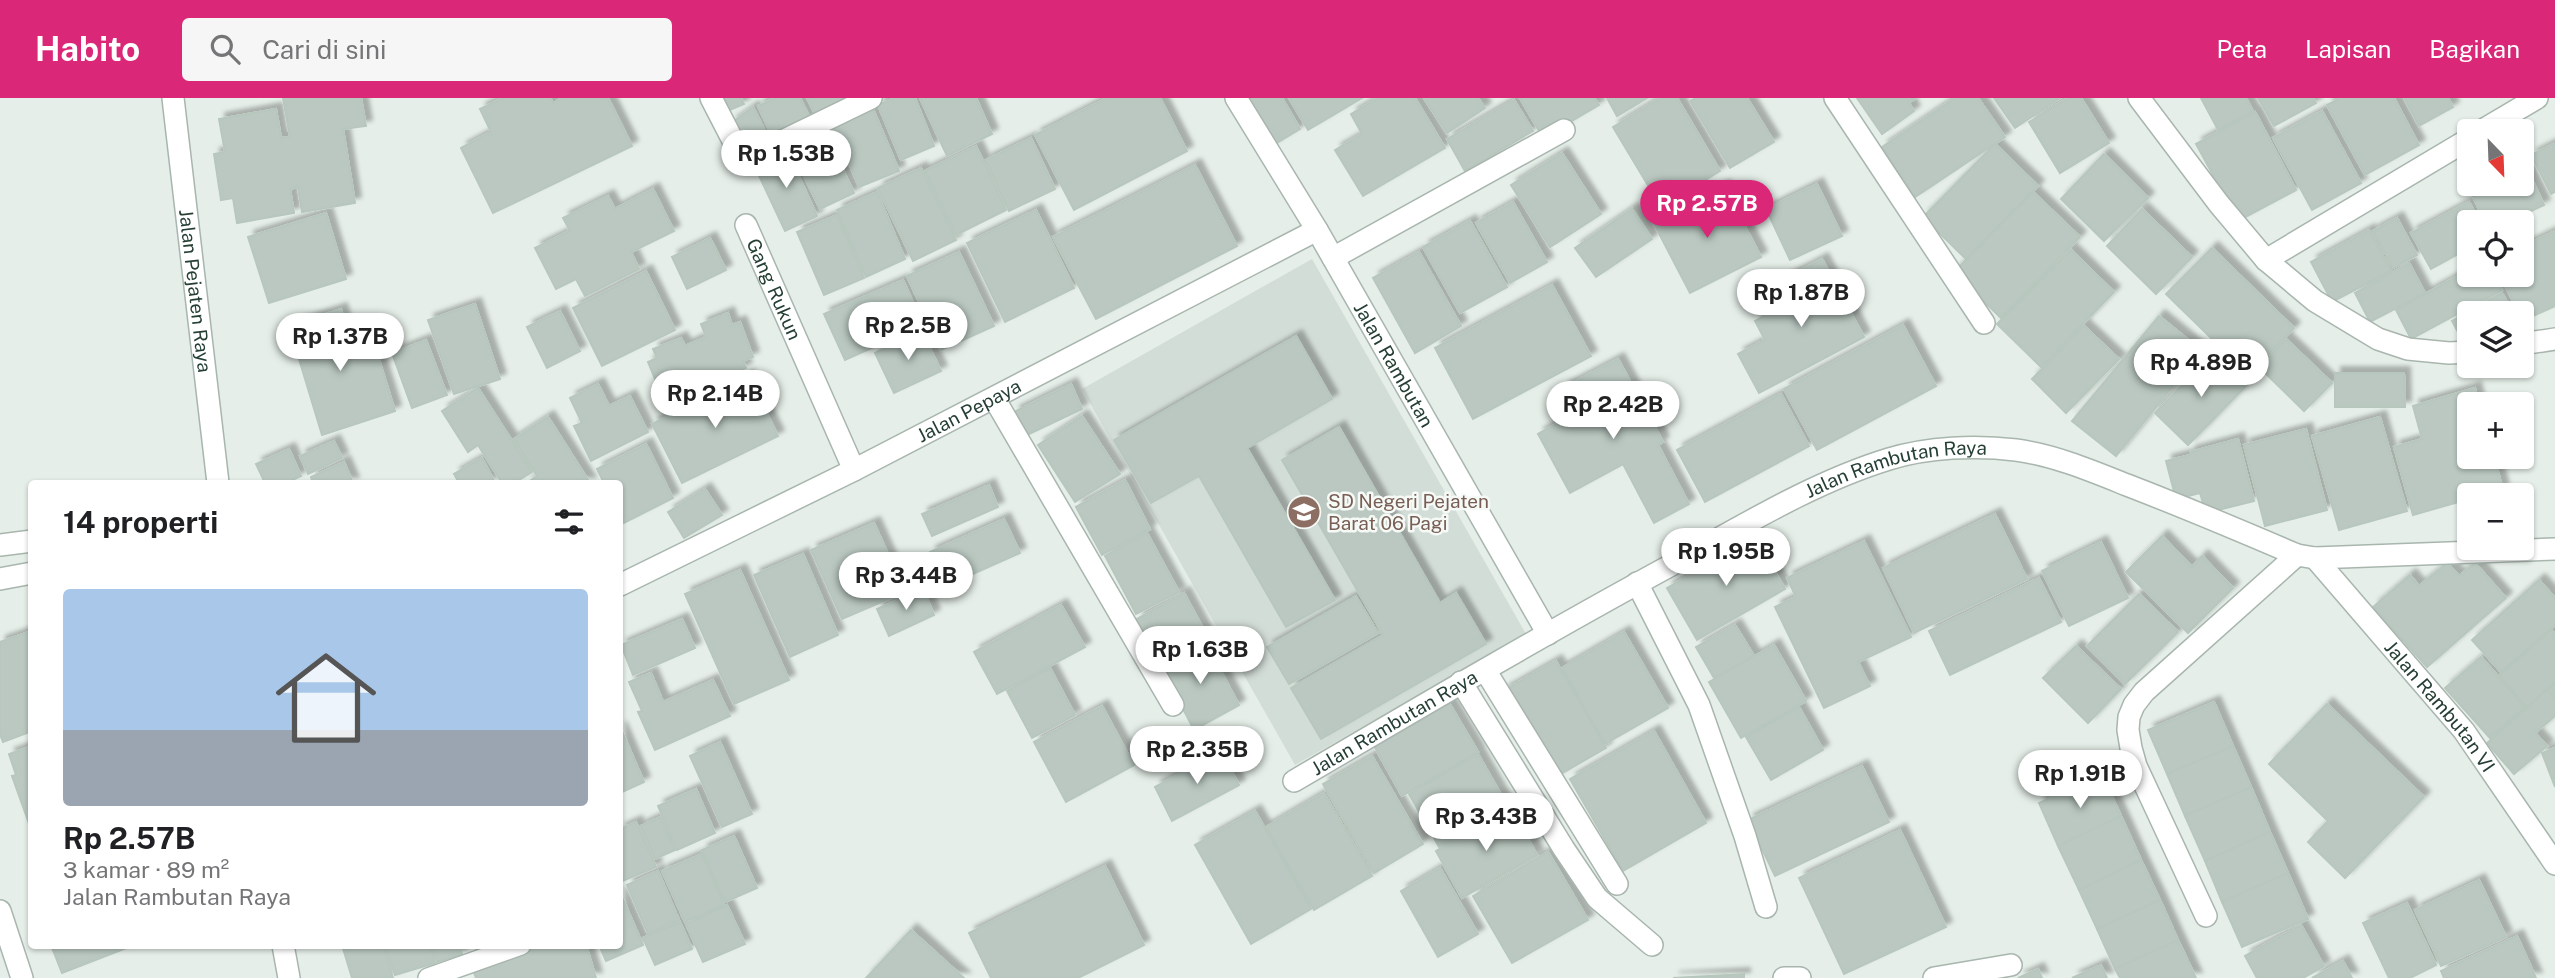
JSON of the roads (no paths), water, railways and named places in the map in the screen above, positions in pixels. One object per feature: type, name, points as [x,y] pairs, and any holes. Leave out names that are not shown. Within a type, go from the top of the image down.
[{"type":"street","name":"Jalan Pejaten Raya","points":[[173,98],[218,480]]},
{"type":"street","points":[[711,98],[743,160],[871,98]]},
{"type":"street","name":"Jalan Rambutan","points":[[1236,98],[1317,230],[1548,634]]},
{"type":"street","points":[[1835,98],[1984,324]]},
{"type":"street","points":[[2139,98],[2219,204],[2266,260],[2315,301],[2378,339],[2408,349],[2457,353]]},
{"type":"street","points":[[2502,119],[2537,98]]},
{"type":"street","points":[[1333,258],[1564,130]]},
{"type":"street","points":[[2266,260],[2457,146]]},
{"type":"street","name":"Gang Rukun","points":[[746,225],[854,470]]},
{"type":"street","name":"Jalan Pepaya","points":[[623,584],[854,470],[1317,230]]},
{"type":"street","points":[[2534,342],[2555,339]]},
{"type":"street","points":[[994,398],[1173,705]]},
{"type":"street","name":"Jalan Rambutan Raya","points":[[1294,781],[1461,682],[1779,506],[1891,458],[1928,451],[1975,448],[2018,450],[2079,466],[2306,556],[2555,549]]},
{"type":"street","points":[[0,545],[28,542]]},
{"type":"street","points":[[2206,916],[2136,766],[2128,730],[2129,718],[2134,705],[2144,692],[2306,556]]},
{"type":"street","name":"Jalan Rambutan VI","points":[[2306,556],[2464,732],[2555,864]]},
{"type":"street","points":[[0,579],[28,574]]},
{"type":"street","points":[[1637,583],[1699,705],[1745,836],[1766,907]]},
{"type":"street","points":[[1485,670],[1617,884]]},
{"type":"street","points":[[1461,682],[1597,898],[1652,945]]},
{"type":"street","points":[[0,911],[22,978]]},
{"type":"street","points":[[284,949],[289,978]]},
{"type":"street","points":[[1934,978],[2011,965]]},
{"type":"street","points":[[1784,978],[1800,978]]},
{"type":"lane","points":[[428,978],[510,949]]},
{"type":"place","name":"SD Negeri Pejaten Barat 06 Pagi","points":[[1304,512]]}]
